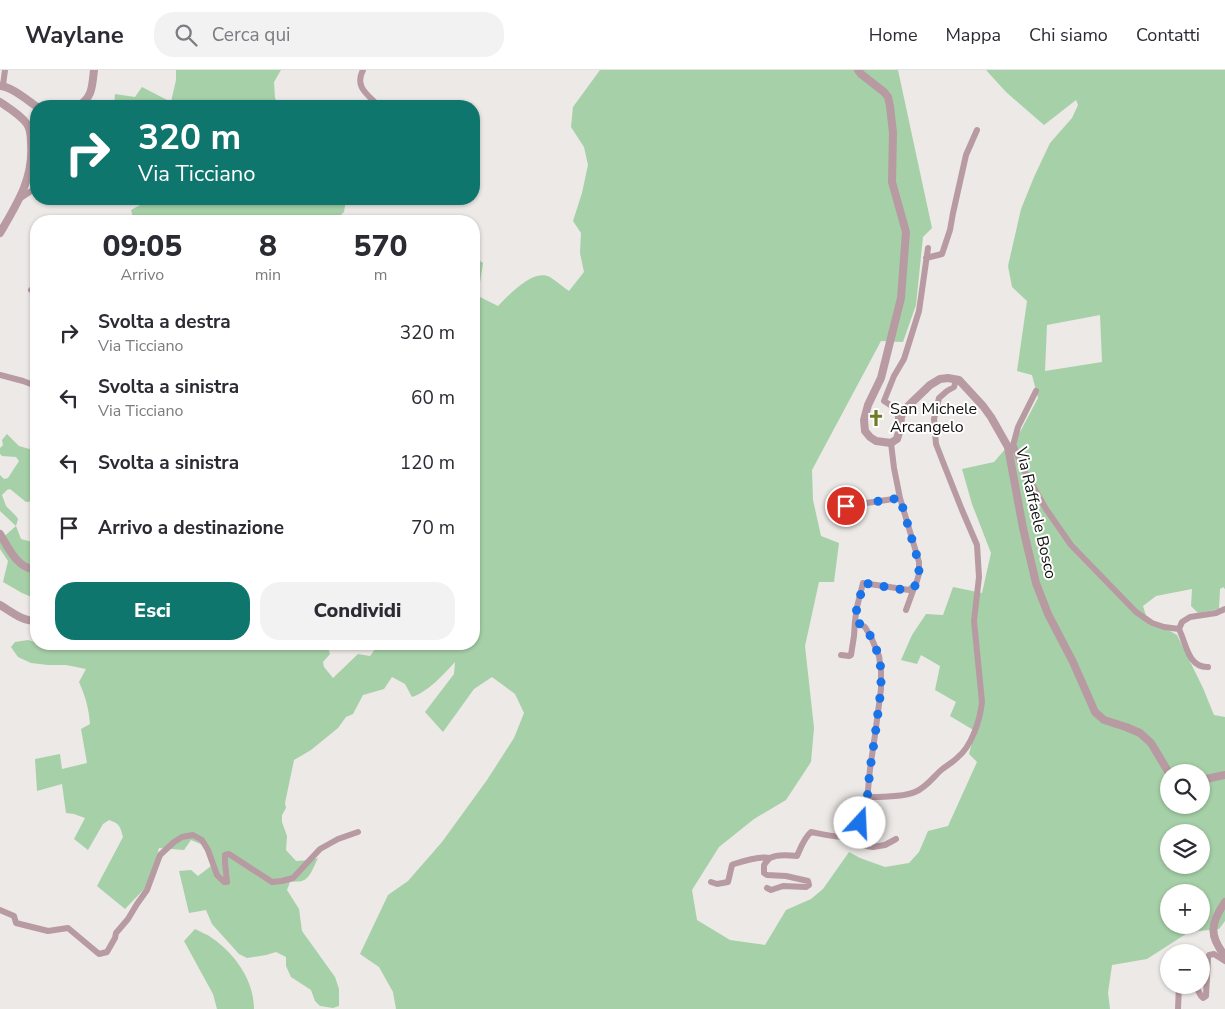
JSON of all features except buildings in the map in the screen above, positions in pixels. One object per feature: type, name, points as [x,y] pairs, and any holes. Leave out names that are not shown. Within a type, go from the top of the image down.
[{"type":"street","points":[[5,70],[1,86],[9,88],[30,102]]},
{"type":"street","points":[[86,100],[91,93],[94,70]]},
{"type":"street","points":[[363,70],[360,76],[360,84],[373,100]]},
{"type":"street","points":[[858,70],[888,97],[893,133],[892,182],[906,232],[901,298],[881,378],[868,405],[864,420],[865,431],[876,441],[891,443],[897,439],[904,410],[940,379],[956,380],[954,387],[939,398],[934,419],[935,432],[936,444],[978,545],[979,577],[974,621],[982,702],[981,714],[966,748],[959,758],[915,792],[895,796],[868,797]]},
{"type":"street","points":[[0,102],[24,121],[30,131]]},
{"type":"street","points":[[926,258],[942,254],[950,230],[966,155],[977,130]]},
{"type":"street","points":[[0,233],[25,187],[30,163]]},
{"type":"street","points":[[19,200],[30,192]]},
{"type":"street","points":[[900,429],[897,428],[898,410],[884,401],[894,376],[904,359],[919,312],[928,248]]},
{"type":"street","points":[[0,375],[30,384]]},
{"type":"street","name":"Via Raffaele Bosco","points":[[956,380],[959,380],[983,406],[1008,447],[1023,528],[1036,583],[1048,614],[1073,662],[1095,712],[1104,720],[1140,733],[1151,743],[1164,764]]},
{"type":"street","points":[[1010,454],[1014,446],[1018,427],[1036,391]]},
{"type":"street","points":[[891,443],[900,498],[919,562],[919,574],[906,610]]},
{"type":"street","points":[[1014,446],[1021,465],[1046,508],[1071,545],[1136,612],[1152,623],[1164,627],[1179,628]]},
{"type":"street","points":[[841,520],[846,506],[900,498]]},
{"type":"street","points":[[0,534],[19,562],[30,569]]},
{"type":"street","points":[[841,655],[851,655],[857,607],[864,583],[904,590],[909,590],[916,584]]},
{"type":"street","points":[[0,605],[20,618],[30,620]]},
{"type":"street","points":[[1208,667],[1202,667],[1190,658],[1179,628],[1182,622],[1190,617],[1216,613],[1225,609]]},
{"type":"street","points":[[855,621],[865,627],[871,637],[879,656],[881,670],[881,689],[866,811],[856,837],[866,846],[885,845],[896,839]]},
{"type":"street","points":[[1210,778],[1225,774]]},
{"type":"street","points":[[0,910],[14,916],[16,923],[48,931],[68,928],[99,954],[102,954],[107,952],[112,946],[116,933],[148,890],[160,855],[182,837],[192,835],[202,840],[208,850],[217,875],[224,882],[228,882],[224,863],[225,855],[229,854],[272,882],[294,878],[320,849],[338,838],[358,832]]},
{"type":"street","points":[[712,882],[717,884],[728,882],[732,865],[734,864],[765,857],[797,856],[808,834],[812,832],[842,837],[856,833]]},
{"type":"street","points":[[766,888],[771,890],[782,886],[806,887],[809,885],[808,881],[764,873],[764,865],[770,858]]},
{"type":"street","points":[[1225,902],[1216,918],[1213,933],[1216,943],[1225,956]]},
{"type":"street","points":[[1210,955],[1214,954],[1225,961]]},
{"type":"street","points":[[1178,1009],[1179,994]]},
{"type":"green space","points":[[176,70],[281,70],[274,82],[276,100],[171,100]]},
{"type":"green space","points":[[600,70],[898,70],[932,228],[923,237],[916,305],[903,342],[881,341],[812,470],[813,500],[821,536],[839,543],[834,582],[819,582],[805,646],[814,728],[811,762],[786,800],[754,819],[719,847],[692,890],[697,920],[730,940],[765,945],[786,910],[811,899],[823,889],[849,852],[885,867],[909,863],[919,852],[928,831],[948,826],[977,762],[969,754],[975,731],[950,716],[956,702],[935,690],[940,666],[921,655],[917,664],[901,660],[912,635],[926,614],[943,615],[953,587],[982,593],[991,553],[972,504],[962,469],[994,462],[1020,432],[1038,398],[1032,375],[1017,371],[1027,301],[1012,287],[1008,266],[1021,209],[1034,177],[1050,143],[1072,118],[1078,105],[1076,100],[1044,125],[1006,92],[986,70],[1225,70],[1225,589],[1223,587],[1220,589],[1219,609],[1198,613],[1191,606],[1192,589],[1156,596],[1143,606],[1149,625],[1177,635],[1214,715],[1225,717],[1225,921],[1219,929],[1210,930],[1210,884],[1160,884],[1160,934],[1186,934],[1170,944],[1160,944],[1160,951],[1147,959],[1112,965],[1108,993],[1110,1009],[396,1009],[393,992],[379,967],[360,954],[388,895],[408,881],[442,842],[487,780],[514,738],[524,713],[515,694],[492,677],[474,689],[443,732],[425,712],[454,674],[455,662],[430,687],[412,697],[405,684],[392,677],[384,689],[363,695],[353,714],[346,717],[338,728],[311,750],[294,760],[285,803],[286,808],[282,815],[282,822],[287,836],[286,850],[296,861],[318,858],[308,877],[302,881],[290,882],[287,890],[299,909],[302,931],[335,977],[339,989],[339,1006],[333,1008],[320,1006],[315,1001],[311,990],[291,977],[286,966],[286,957],[276,952],[247,958],[239,954],[212,924],[206,910],[189,913],[179,871],[191,870],[198,876],[211,866],[203,845],[191,840],[184,850],[159,848],[152,873],[145,888],[125,909],[97,886],[123,837],[119,826],[109,820],[103,824],[88,850],[74,839],[85,818],[66,813],[62,784],[37,791],[35,759],[60,754],[62,769],[87,763],[81,729],[90,724],[86,702],[79,682],[86,669],[66,665],[31,663],[18,657],[11,647],[15,642],[30,641],[30,650],[329,650],[330,654],[323,662],[324,667],[333,678],[358,654],[370,656],[374,650],[480,650],[480,297],[498,306],[529,279],[543,275],[550,277],[569,291],[584,272],[580,253],[581,233],[573,221],[588,165],[584,147],[571,127],[573,107]],"holes":[[[1100,315],[1102,362],[1045,371],[1047,325]]]},
{"type":"green space","points":[[142,87],[167,100],[114,100],[115,94],[135,97]]},
{"type":"green space","points":[[140,205],[345,205],[344,212],[341,215],[132,215],[131,210]]},
{"type":"green space","points":[[480,261],[483,263],[480,283]]},
{"type":"green space","points":[[7,434],[19,446],[30,449],[30,502],[26,502],[10,489],[2,495],[6,506],[18,519],[16,526],[0,511],[0,475],[4,479],[8,478],[19,461],[16,457],[2,456],[0,454],[0,448],[3,445],[2,440]]},
{"type":"green space","points":[[16,526],[21,539],[30,541],[30,596],[3,582],[8,561],[0,549],[0,540]]},
{"type":"green space","points":[[195,929],[208,935],[220,944],[242,969],[251,988],[254,1009],[217,1009],[213,994],[184,941]]},
{"type":"place","name":"San Michele Arcangelo","points":[[876,418]]},
{"type":"route","points":[[846,506],[900,498],[919,562],[919,574],[916,584],[912,588],[904,590],[864,583],[857,607],[855,621],[865,627],[871,637],[879,656],[881,670],[881,689],[868,797],[866,811],[860,823]]}]
